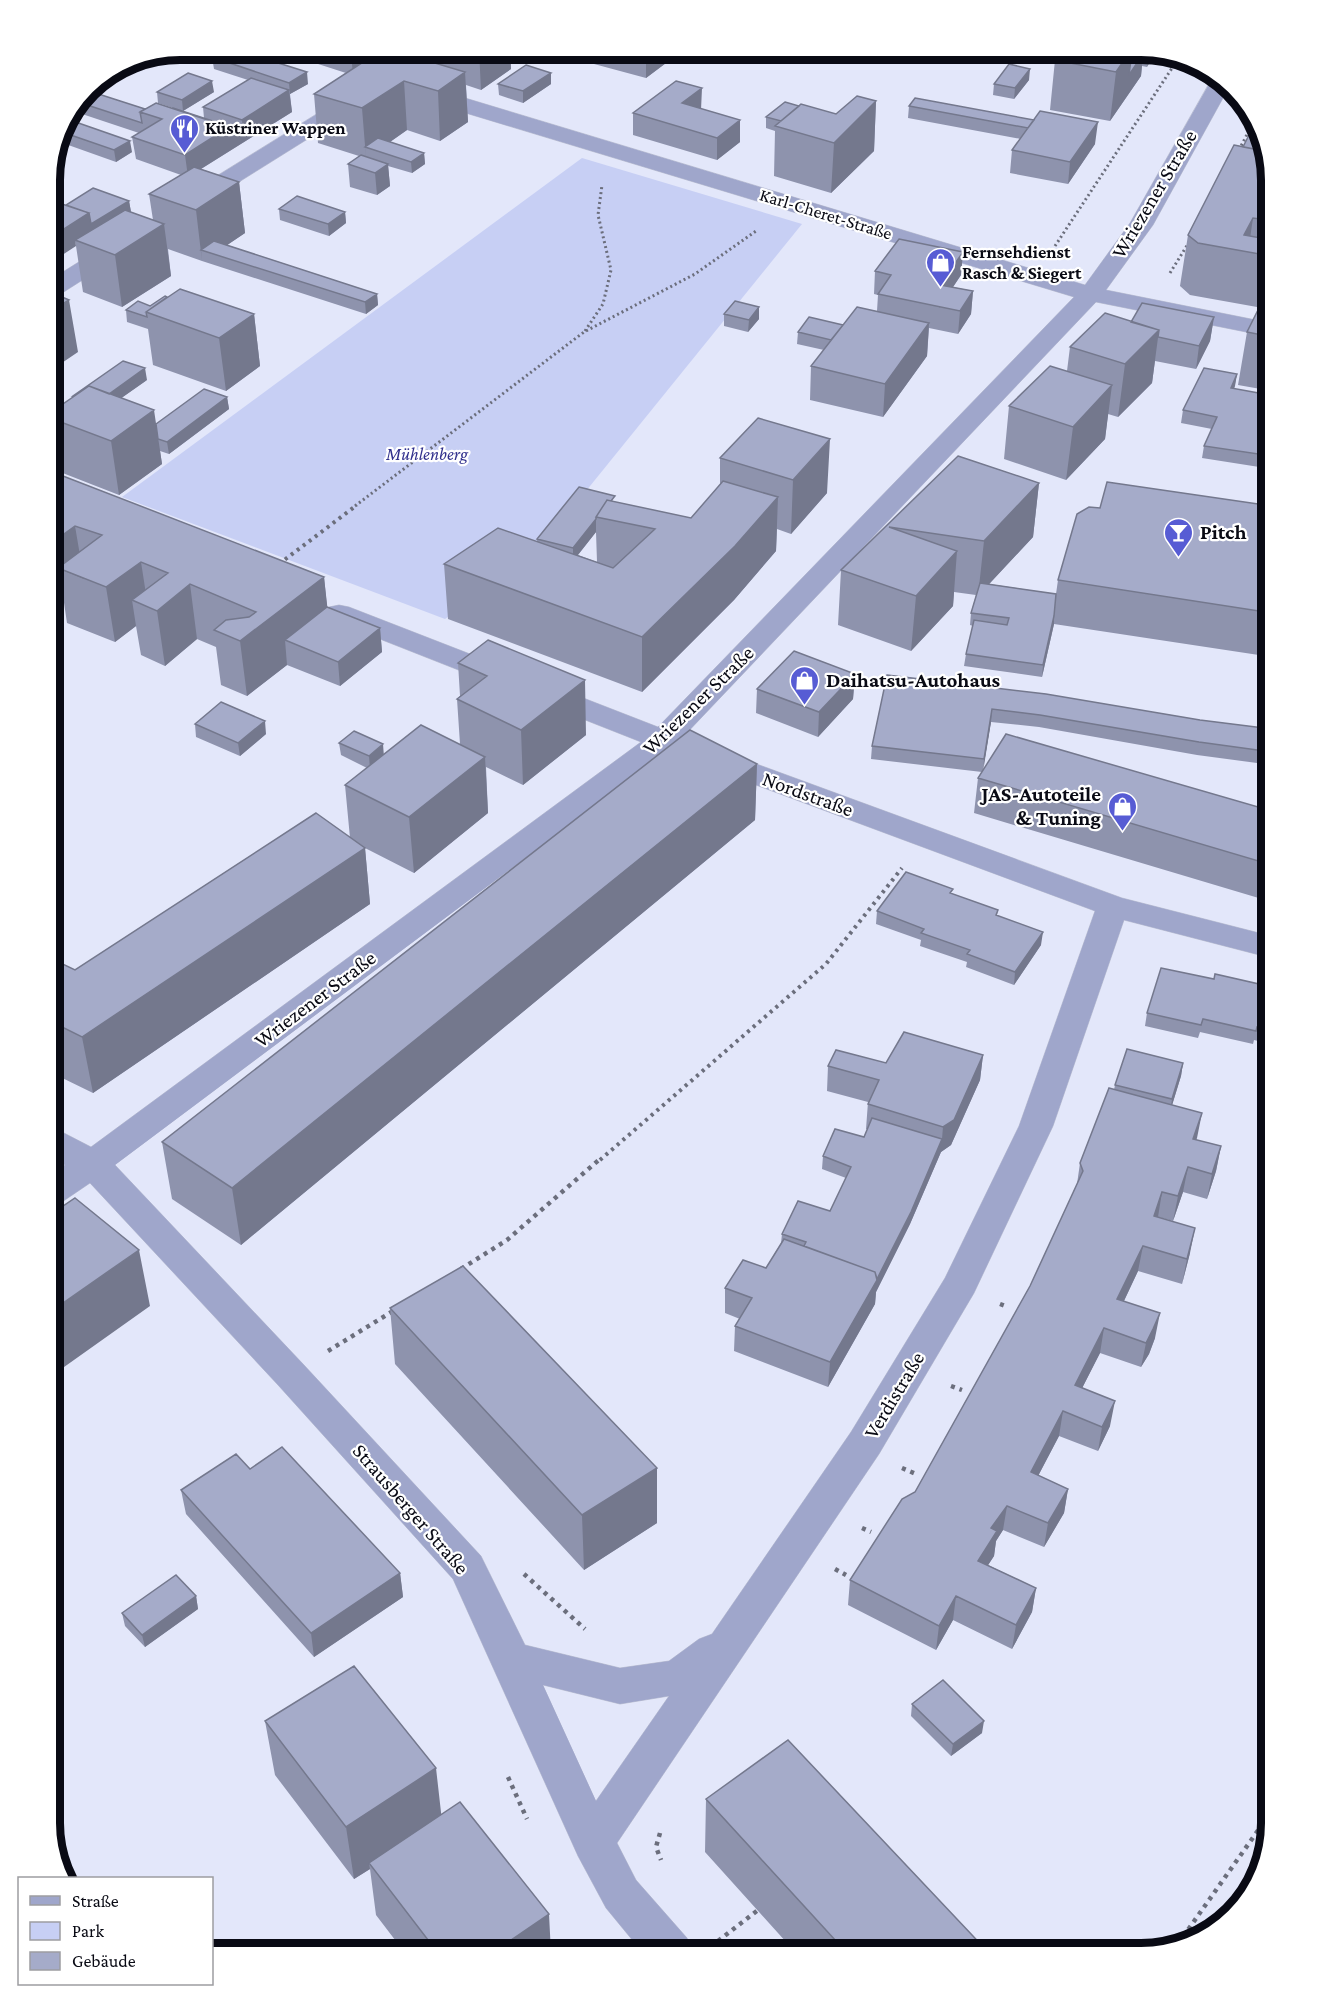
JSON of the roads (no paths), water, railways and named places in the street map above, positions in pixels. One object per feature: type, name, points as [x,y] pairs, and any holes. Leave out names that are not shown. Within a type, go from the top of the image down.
[{"type":"street","points":[[171,214],[418,60]]},
{"type":"street","name":"Karl-Cheret-Straße","points":[[384,81],[1090,294],[1261,328]]},
{"type":"street","name":"Wriezener Straße","points":[[60,1186],[663,740],[1090,294],[1141,225],[1218,88]]},
{"type":"street","points":[[60,285],[131,240]]},
{"type":"street","name":"Nordstraße","points":[[312,603],[663,740],[1113,906],[1261,944]]},
{"type":"street","name":"Verdistraße","points":[[593,1842],[865,1443],[961,1283],[1036,1126],[1113,906]]},
{"type":"street","name":"Strausberger Straße","points":[[60,1146],[93,1164],[291,1375],[467,1568],[512,1659],[593,1842],[621,1894],[663,1943]]},
{"type":"street","points":[[512,1659],[621,1686],[680,1677],[737,1631]]},
{"type":"place","name":"Küstriner Wappen","points":[[184,154]]},
{"type":"place","name":"Fernsehdienst Rasch & Siegert","points":[[941,288]]},
{"type":"place","name":"Pitch","points":[[1179,558]]},
{"type":"place","name":"Daihatsu-Autohaus","points":[[805,706]]},
{"type":"place","name":"JAS-Autoteile & Tuning","points":[[1122,832]]},
{"type":"park label","name":"Mühlenberg","points":[[427,454]]}]
